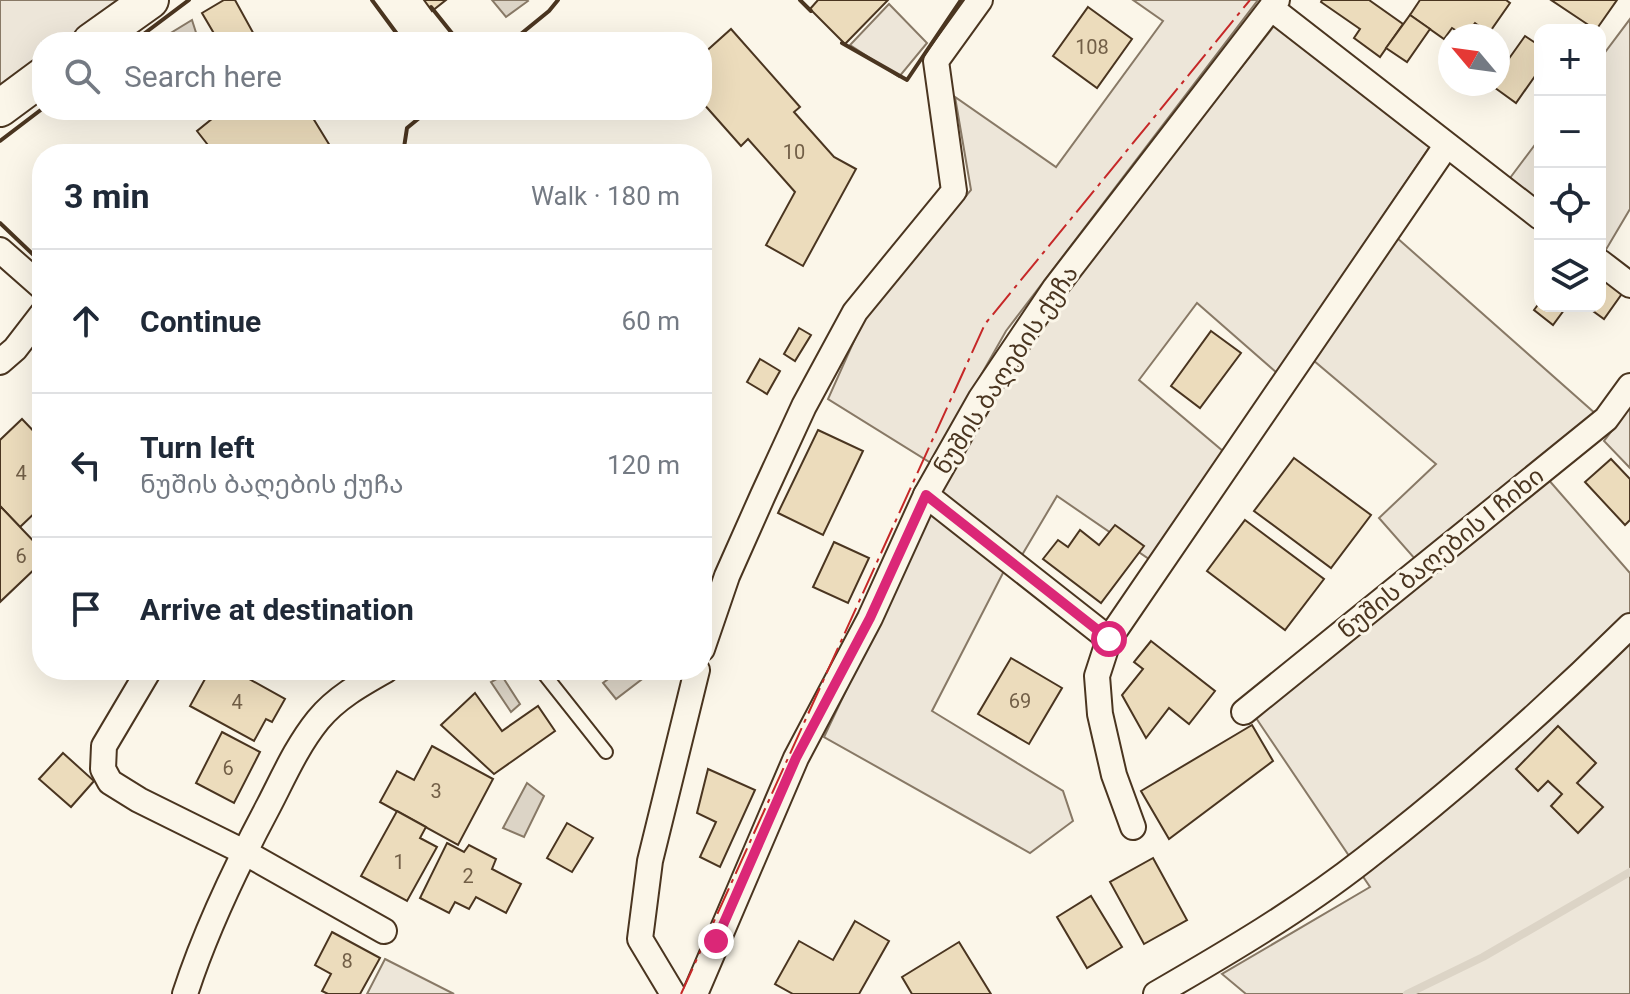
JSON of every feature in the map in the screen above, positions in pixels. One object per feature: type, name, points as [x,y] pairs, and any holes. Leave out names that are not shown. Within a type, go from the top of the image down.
[{"type":"street","points":[[105,32],[150,0]]},
{"type":"street","points":[[712,620],[727,576],[804,406],[855,312],[954,191],[936,61],[980,0]]},
{"type":"street","points":[[1274,4],[1446,146],[1534,212]]},
{"type":"street","name":"ნუშის ბაღების ქუჩა","points":[[695,994],[796,758],[870,618],[926,495],[981,398],[1055,288],[1274,4]]},
{"type":"street","points":[[0,108],[32,84]]},
{"type":"street","points":[[1133,827],[1114,775],[1100,714],[1097,676],[1109,639],[1446,146]]},
{"type":"street","points":[[0,250],[32,274]]},
{"type":"street","points":[[1606,267],[1630,285]]},
{"type":"street","points":[[0,362],[32,327]]},
{"type":"street","name":"ნუშის ბაღების I ჩიხი","points":[[1244,712],[1606,419],[1630,386]]},
{"type":"street","points":[[926,495],[1109,639]]},
{"type":"street","points":[[1156,994],[1231,950],[1363,860],[1506,743],[1630,626]]},
{"type":"street","points":[[143,680],[104,746],[103,769],[110,782],[244,852],[384,931]]},
{"type":"street","points":[[185,994],[194,965],[244,852],[299,746],[335,703],[371,680]]},
{"type":"street","points":[[673,994],[640,939],[650,861],[695,680]]},
{"type":"lane","points":[[549,680],[606,752]]},
{"type":"shaded area","points":[[0,0],[130,0],[85,32],[32,32],[32,69],[0,92]]},
{"type":"shaded area","points":[[492,0],[527,0],[528,1],[506,17]]},
{"type":"shaded area","points":[[1133,0],[1258,0],[1006,331],[931,463],[828,399],[866,314],[971,190],[955,97],[1056,167],[1163,21]]},
{"type":"shaded area","points":[[889,4],[927,43],[899,77],[850,45]]},
{"type":"shaded area","points":[[1630,19],[1630,209],[1606,250],[1606,96],[1606,51]]},
{"type":"shaded area","points":[[192,20],[196,32],[172,32]]},
{"type":"shaded area","points":[[1274,26],[1431,145],[1277,373],[1197,303],[1139,380],[1224,452],[1149,559],[1057,496],[1022,555],[939,491],[1055,304]]},
{"type":"shaded area","points":[[1534,146],[1534,197],[1510,178]]},
{"type":"shaded area","points":[[1396,237],[1597,415],[1415,559],[1379,518],[1436,464],[1313,360]]},
{"type":"shaded area","points":[[1630,407],[1630,468],[1604,441]]},
{"type":"shaded area","points":[[1547,478],[1630,573],[1630,994],[1246,994],[1222,974],[1370,887],[1254,715]]},
{"type":"shaded area","points":[[932,509],[1004,571],[932,711],[1063,791],[1073,821],[1030,853],[824,737]]},
{"type":"shaded area","points":[[505,680],[520,704],[511,712],[491,682]]},
{"type":"shaded area","points":[[607,680],[641,680],[616,699],[603,683]]},
{"type":"shaded area","points":[[527,783],[544,796],[524,837],[503,828]]},
{"type":"shaded area","points":[[385,959],[454,994],[367,994]]},
{"type":"building","points":[[224,0],[235,0],[253,32],[213,32],[202,13]]},
{"type":"building","points":[[424,0],[446,0],[432,11]]},
{"type":"building","points":[[818,0],[888,0],[845,44],[810,9]]},
{"type":"building","points":[[1322,0],[1369,0],[1403,24],[1380,57],[1354,38],[1360,29]]},
{"type":"building","points":[[1420,0],[1506,0],[1510,3],[1495,24],[1438,24],[1438,35],[1410,15]]},
{"type":"building","points":[[1551,0],[1617,0],[1600,24],[1587,24]]},
{"type":"building","points":[[1088,7],[1132,39],[1097,88],[1053,56]]},
{"type":"building","points":[[1410,15],[1430,29],[1407,62],[1386,48]]},
{"type":"building","points":[[731,29],[800,107],[794,112],[834,157],[856,169],[803,266],[766,245],[795,192],[748,139],[741,146],[712,113],[712,46]]},
{"type":"building","points":[[1525,36],[1534,42],[1534,78],[1516,103],[1506,96],[1510,96],[1510,57]]},
{"type":"building","points":[[211,120],[314,120],[329,144],[207,144],[197,131]]},
{"type":"building","points":[[1606,273],[1626,288],[1604,319],[1594,312],[1606,312]]},
{"type":"building","points":[[1537,312],[1563,312],[1553,325]]},
{"type":"building","points":[[799,328],[811,335],[795,361],[784,354]]},
{"type":"building","points":[[1211,331],[1241,353],[1200,408],[1171,386]]},
{"type":"building","points":[[760,359],[780,371],[767,394],[747,382]]},
{"type":"building","points":[[22,419],[32,430],[32,516],[20,527],[0,506],[0,440]]},
{"type":"building","points":[[818,430],[863,451],[823,535],[778,513]]},
{"type":"building","points":[[1294,458],[1371,515],[1331,568],[1254,511]]},
{"type":"building","points":[[1611,459],[1630,479],[1630,520],[1625,525],[1585,482]]},
{"type":"building","points":[[0,506],[32,540],[32,572],[0,602]]},
{"type":"building","points":[[1245,520],[1324,579],[1285,630],[1207,571]]},
{"type":"building","points":[[1115,525],[1144,546],[1101,603],[1043,559],[1058,540],[1068,547],[1080,530],[1099,545]]},
{"type":"building","points":[[834,542],[869,558],[848,603],[813,587]]},
{"type":"building","points":[[1151,641],[1215,691],[1189,724],[1169,708],[1146,738],[1122,695],[1143,669],[1134,662]]},
{"type":"building","points":[[1011,658],[1062,688],[1029,744],[978,714]]},
{"type":"building","points":[[204,680],[251,680],[285,699],[272,722],[266,719],[254,741],[190,706]]},
{"type":"building","points":[[475,693],[502,731],[538,706],[555,731],[494,774],[441,725]]},
{"type":"building","points":[[1252,725],[1273,761],[1169,839],[1141,791]]},
{"type":"building","points":[[1558,726],[1596,763],[1577,783],[1603,807],[1578,833],[1551,806],[1562,794],[1548,781],[1538,791],[1516,769]]},
{"type":"building","points":[[222,732],[260,752],[234,803],[196,783]]},
{"type":"building","points":[[432,746],[493,779],[458,845],[380,802],[397,771],[414,780]]},
{"type":"building","points":[[63,753],[94,781],[71,807],[39,779]]},
{"type":"building","points":[[708,769],[755,790],[720,867],[700,857],[716,822],[697,813]]},
{"type":"building","points":[[397,811],[426,827],[420,838],[437,847],[407,901],[361,876]]},
{"type":"building","points":[[567,823],[593,838],[572,872],[547,858]]},
{"type":"building","points":[[447,843],[464,852],[469,845],[496,859],[492,869],[521,884],[506,913],[476,897],[469,909],[455,902],[449,913],[420,898]]},
{"type":"building","points":[[1153,858],[1187,920],[1144,944],[1110,882]]},
{"type":"building","points":[[1091,896],[1122,947],[1087,968],[1057,917]]},
{"type":"building","points":[[855,921],[889,941],[859,994],[793,994],[775,984],[799,941],[833,960]]},
{"type":"building","points":[[332,932],[380,958],[360,994],[328,994],[322,991],[331,974],[315,965]]},
{"type":"building","points":[[959,942],[991,994],[912,994],[902,977]]},
{"type":"waterway","points":[[1407,994],[1483,957],[1630,872]]},
{"type":"wall","points":[[146,32],[189,0]]},
{"type":"wall","points":[[372,0],[396,32]]},
{"type":"wall","points":[[523,32],[558,0]]},
{"type":"wall","points":[[800,0],[811,11]]},
{"type":"wall","points":[[842,43],[907,80],[961,0]]},
{"type":"wall","points":[[431,7],[451,32]]},
{"type":"wall","points":[[0,141],[32,117]]},
{"type":"wall","points":[[405,144],[407,128],[417,120]]},
{"type":"wall","points":[[0,223],[32,253]]},
{"type":"power","points":[[681,994],[985,324],[1250,0]]},
{"type":"route","points":[[716,941],[796,758],[870,618],[926,495],[1109,639]]}]
